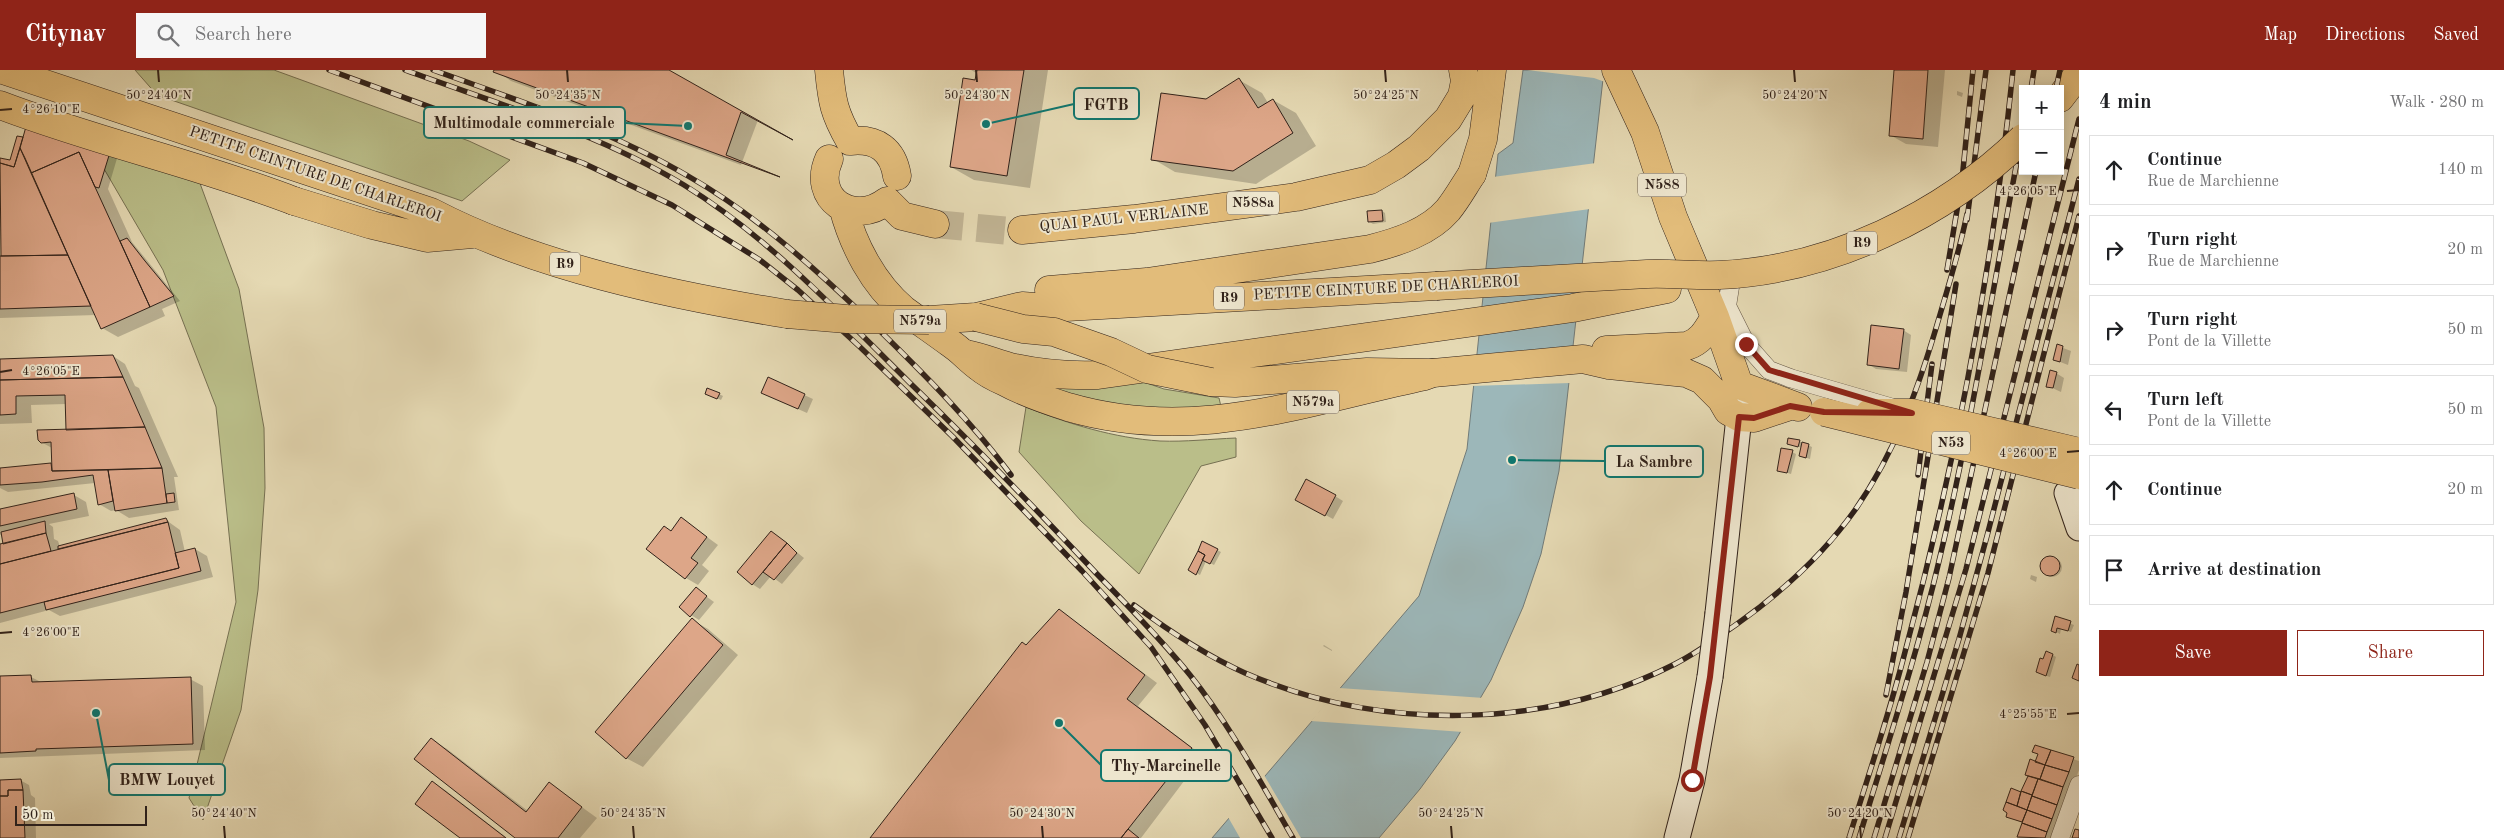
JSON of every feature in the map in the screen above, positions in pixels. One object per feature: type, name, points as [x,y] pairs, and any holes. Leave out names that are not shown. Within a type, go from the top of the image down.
[{"type":"main road","name":"PETITE CEINTURE DE CHARLEROI","points":[[3,70],[232,145],[429,225],[472,234],[579,269],[694,299],[787,314],[847,318],[929,320],[976,317],[1022,306],[1049,308],[1664,273],[1724,281],[1778,268],[1866,241],[1908,222],[1965,187],[2019,141]]},
{"type":"main road","points":[[830,70],[832,99],[842,147]]},
{"type":"main road","name":"QUAI PAUL VERLAINE","points":[[1022,230],[1134,220],[1296,197],[1370,180],[1396,165],[1419,148],[1448,119],[1462,96],[1463,70]]},
{"type":"main road","points":[[1022,306],[1045,290],[1186,276],[1370,250],[1402,240],[1422,230],[1448,210],[1472,174],[1484,130],[1492,70]]},
{"type":"main road","name":"N588","points":[[1616,70],[1644,132],[1673,217],[1715,317],[1739,385]]},
{"type":"main road","points":[[2064,93],[2079,73]]},
{"type":"main road","points":[[0,105],[97,139],[242,181],[294,201],[372,225],[429,225]]},
{"type":"main road","points":[[864,139],[877,143],[888,151],[895,162],[891,192],[878,208],[866,212],[854,212],[843,207],[831,197],[827,190],[825,168],[842,147],[864,139]]},
{"type":"main road","points":[[891,192],[902,216],[935,224]]},
{"type":"main road","name":"N579a","points":[[843,207],[858,252],[879,282],[903,309],[966,354],[978,367],[1006,383],[1043,399],[1124,420],[1190,423],[1287,408],[1425,376],[1433,372],[1583,359],[1627,358],[1687,346],[1697,342],[1715,317]]},
{"type":"main road","points":[[966,354],[985,357],[1013,368],[1067,376],[1098,375],[1573,308],[1667,289],[1724,281]]},
{"type":"main road","points":[[976,317],[1023,329],[1062,335],[1111,352],[1147,369],[1211,382],[1235,383],[1367,372],[1433,372]]},
{"type":"main road","name":"N579a","points":[[1627,358],[1702,380],[1721,399],[1728,410],[1739,417]]},
{"type":"main road","points":[[1676,838],[1692,780],[1710,677],[1739,417],[1739,385]]},
{"type":"main road","name":"N53","points":[[1739,385],[1790,406],[1824,412],[2073,484]]},
{"type":"main road","points":[[1739,417],[1754,418],[1790,406]]},
{"type":"main road","name":"N53","points":[[1824,412],[1912,413],[2079,452]]},
{"type":"main road","points":[[2073,484],[2079,528]]},
{"type":"street","points":[[1724,281],[1727,306],[1746,344],[1769,370],[1790,378],[1912,413]]},
{"type":"street","points":[[2060,838],[2079,785]]},
{"type":"green space","points":[[135,70],[274,70],[469,141],[510,160],[462,201],[157,95]]},
{"type":"green space","points":[[93,150],[198,178],[239,289],[264,428],[265,488],[258,590],[241,710],[203,820],[189,798],[236,602],[216,407],[163,270]]},
{"type":"green space","points":[[1138,380],[1164,389],[1219,398],[1222,411],[1121,412],[1036,384]]},
{"type":"green space","points":[[1026,407],[1092,429],[1126,437],[1160,441],[1236,438],[1236,457],[1201,466],[1139,574],[1081,521],[1019,452]]},
{"type":"water","points":[[1523,70],[1604,70],[1559,471],[1541,554],[1523,607],[1491,680],[1455,741],[1420,789],[1379,838],[1212,838],[1419,596],[1467,449],[1498,154],[1513,143]]},
{"type":"pier","points":[[1527,70],[1607,70],[1605,82],[1594,78]]},
{"type":"pier","points":[[1596,163],[1590,209],[1488,223],[1493,177]]},
{"type":"pier","points":[[1575,346],[1570,383],[1471,386],[1474,355]]},
{"type":"pier","points":[[1339,688],[1484,698],[1463,732],[1311,721]]},
{"type":"pier","points":[[1264,775],[1301,838],[1240,838],[1228,817]]},
{"type":"building","points":[[494,70],[669,70],[793,140],[741,112],[726,155],[780,177],[493,72]]},
{"type":"building","points":[[977,70],[1024,70],[1007,176],[950,167],[963,78],[975,80]]},
{"type":"building","points":[[1894,70],[1928,70],[1923,139],[1889,136]]},
{"type":"building","points":[[1239,78],[1258,108],[1273,99],[1293,133],[1233,171],[1151,160],[1161,93],[1206,99]]},
{"type":"building","points":[[27,123],[111,149],[99,188],[95,187],[79,152],[31,173],[20,148]]},
{"type":"building","points":[[17,136],[23,137],[14,167],[0,163],[0,158],[10,160]]},
{"type":"building","points":[[20,148],[68,255],[1,256],[0,163],[14,167]]},
{"type":"building","points":[[79,152],[150,307],[101,329],[31,173]]},
{"type":"building","points":[[1382,210],[1383,221],[1368,222],[1367,211]]},
{"type":"building","points":[[127,238],[174,296],[150,307],[120,241]]},
{"type":"building","points":[[68,255],[91,306],[0,309],[0,256]]},
{"type":"building","points":[[1871,325],[1904,329],[1899,369],[1867,365]]},
{"type":"building","points":[[2057,344],[2063,346],[2060,362],[2053,360]]},
{"type":"building","points":[[113,355],[123,377],[0,380],[0,359]]},
{"type":"building","points":[[2050,370],[2057,372],[2053,388],[2046,387]]},
{"type":"building","points":[[123,377],[145,427],[66,430],[65,395],[16,396],[16,414],[0,415],[0,380]]},
{"type":"building","points":[[768,377],[805,394],[798,409],[761,393]]},
{"type":"building","points":[[707,388],[720,393],[717,399],[705,394]]},
{"type":"building","points":[[145,427],[162,468],[52,471],[51,442],[41,443],[38,440],[37,430]]},
{"type":"building","points":[[1788,438],[1800,440],[1798,447],[1787,444]]},
{"type":"building","points":[[1802,442],[1809,444],[1806,458],[1799,456]]},
{"type":"building","points":[[1781,448],[1793,450],[1787,473],[1777,471]]},
{"type":"building","points":[[51,463],[52,471],[108,470],[113,501],[98,505],[93,475],[42,482],[0,485],[0,468]]},
{"type":"building","points":[[162,468],[167,503],[115,511],[108,470]]},
{"type":"building","points":[[1306,479],[1336,495],[1325,516],[1295,500]]},
{"type":"building","points":[[74,493],[77,509],[0,526],[0,509]]},
{"type":"building","points":[[174,493],[175,502],[167,503],[166,494]]},
{"type":"building","points":[[681,517],[707,537],[691,558],[698,563],[685,579],[646,549],[664,526],[671,531]]},
{"type":"building","points":[[166,518],[168,522],[58,549],[58,546]]},
{"type":"building","points":[[45,521],[46,533],[3,544],[1,532]]},
{"type":"building","points":[[168,522],[179,568],[0,613],[0,564]]},
{"type":"building","points":[[771,531],[787,543],[752,585],[737,572]]},
{"type":"building","points":[[46,533],[51,551],[0,564],[0,544]]},
{"type":"building","points":[[1202,541],[1218,549],[1210,564],[1202,560],[1205,555],[1198,551]]},
{"type":"building","points":[[787,543],[797,553],[774,580],[763,572]]},
{"type":"building","points":[[195,548],[201,571],[46,610],[44,602],[179,568],[175,553]]},
{"type":"building","points":[[1198,551],[1205,555],[1196,575],[1188,570]]},
{"type":"building","points":[[2046,556],[2054,556],[2060,562],[2060,570],[2054,576],[2046,576],[2040,570],[2040,562]]},
{"type":"building","points":[[696,587],[707,596],[690,617],[679,607]]},
{"type":"building","points":[[1059,609],[1145,675],[1127,699],[1192,748],[1121,838],[870,838],[1022,642],[1026,645]]},
{"type":"building","points":[[2055,616],[2071,621],[2068,631],[2057,628],[2056,633],[2051,631]]},
{"type":"building","points":[[692,618],[723,645],[626,759],[595,732]]},
{"type":"building","points":[[2046,651],[2053,654],[2046,676],[2036,672],[2040,658],[2043,659]]},
{"type":"building","points":[[2077,664],[2079,665],[2079,681],[2072,678]]},
{"type":"building","points":[[31,675],[32,682],[191,677],[193,744],[36,749],[36,751],[0,753],[0,676]]},
{"type":"building","points":[[431,738],[526,812],[549,782],[582,807],[558,838],[515,838],[414,759]]},
{"type":"building","points":[[2035,745],[2051,750],[2045,765],[2035,762],[2038,754],[2032,752]]},
{"type":"building","points":[[2051,750],[2074,757],[2069,772],[2045,765]]},
{"type":"building","points":[[2030,759],[2045,765],[2040,779],[2025,775]]},
{"type":"building","points":[[2045,765],[2069,772],[2063,787],[2040,779]]},
{"type":"building","points":[[2028,776],[2038,779],[2032,795],[2021,791]]},
{"type":"building","points":[[21,779],[23,790],[8,790],[8,796],[0,796],[0,780]]},
{"type":"building","points":[[2038,779],[2063,787],[2057,805],[2032,796]]},
{"type":"building","points":[[432,781],[506,838],[460,838],[415,804]]},
{"type":"building","points":[[2011,788],[2021,792],[2017,806],[2006,802]]},
{"type":"building","points":[[8,790],[23,790],[25,838],[0,838],[0,796],[8,796]]},
{"type":"building","points":[[2021,791],[2032,795],[2027,810],[2017,806]]},
{"type":"building","points":[[2032,796],[2057,805],[2052,819],[2027,810]]},
{"type":"building","points":[[2006,802],[2027,810],[2022,822],[2006,817],[2007,813],[2003,810]]},
{"type":"building","points":[[2027,810],[2052,819],[2047,832],[2022,823]]},
{"type":"building","points":[[2022,823],[2047,832],[2045,838],[2017,837]]},
{"type":"building","points":[[1128,829],[1139,838],[1121,838]]},
{"type":"building","points":[[2075,829],[2079,830],[2079,838],[2072,838]]},
{"type":"tunnel","points":[[935,224],[1010,231],[1022,230]]},
{"type":"railway","points":[[329,70],[583,163],[672,205],[760,260],[798,290],[953,437],[1082,571],[1151,647],[1205,725],[1272,838]]},
{"type":"railway","points":[[405,70],[547,121],[617,150],[684,185],[746,228],[775,252],[981,453],[1168,649],[1205,694],[1293,838]]},
{"type":"railway","points":[[433,70],[563,117],[626,144],[688,176],[739,209],[809,265],[876,327],[963,417],[1011,475]]},
{"type":"railway","points":[[1947,270],[1962,180],[1973,70]]},
{"type":"railway","points":[[1967,220],[1986,70]]},
{"type":"railway","points":[[1849,838],[1899,676],[1941,508],[1971,363],[1995,217],[2013,70]]},
{"type":"railway","points":[[2032,85],[2034,70]]},
{"type":"railway","points":[[2057,85],[2060,70]]},
{"type":"railway","points":[[1885,838],[1966,569],[2079,119]]},
{"type":"railway","points":[[1859,838],[1911,666],[1939,561],[1973,400],[2019,152]]},
{"type":"railway","points":[[1874,838],[1927,662],[1949,578],[2035,175]]},
{"type":"railway","points":[[1899,838],[1959,639],[2079,179]]},
{"type":"railway","points":[[1134,605],[1188,642],[1245,673],[1297,692],[1350,705],[1405,713],[1461,715],[1517,712],[1571,702],[1624,686],[1675,664],[1737,624],[1786,586],[1843,527],[1870,488],[1894,442],[1914,394],[1931,344],[1967,214]]},
{"type":"railway","points":[[1908,838],[1988,573],[2079,216]]},
{"type":"railway","points":[[1886,695],[1906,592],[1956,284]]},
{"type":"railway","points":[[1918,475],[1932,364]]},
{"type":"place","name":"FGTB","points":[[986,124]]},
{"type":"place","name":"Multimodale commerciale","points":[[688,126]]},
{"type":"place","name":"La Sambre","points":[[1512,460]]},
{"type":"place","name":"BMW Louyet","points":[[96,713]]},
{"type":"place","name":"Thy-Marcinelle","points":[[1059,723]]},
{"type":"route","points":[[1692,780],[1710,677],[1739,417],[1754,418],[1790,406],[1824,412],[1912,413],[1790,378],[1769,370],[1746,344]]}]
